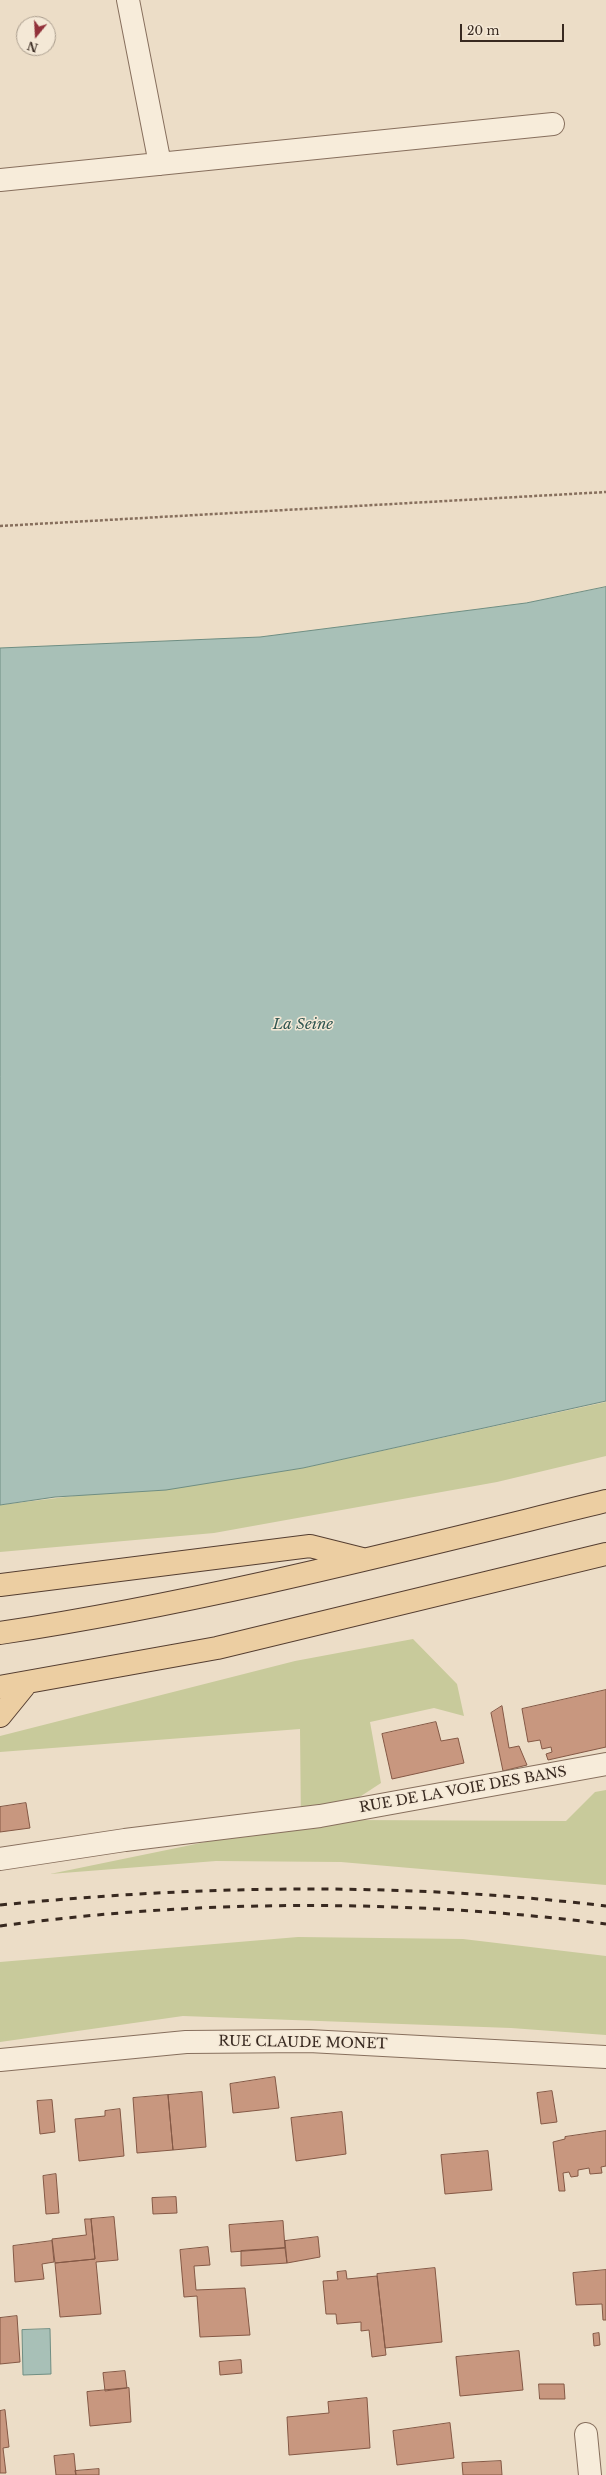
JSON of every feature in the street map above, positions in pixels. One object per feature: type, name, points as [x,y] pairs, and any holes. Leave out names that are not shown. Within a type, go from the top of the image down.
[{"type":"main road","points":[[0,1633],[74,1622],[255,1586],[606,1501]]},
{"type":"main road","points":[[0,1585],[310,1546],[365,1560]]},
{"type":"main road","points":[[0,1687],[26,1684],[217,1648],[606,1554]]},
{"type":"main road","points":[[0,1716],[26,1684]]},
{"type":"street","points":[[128,0],[160,164]]},
{"type":"street","points":[[0,180],[553,124]]},
{"type":"street","name":"RUE DE LA VOIE DES BANS","points":[[0,1859],[124,1840],[320,1816],[606,1764]]},
{"type":"street","name":"RUE CLAUDE MONET","points":[[0,2060],[186,2042],[309,2041],[606,2057]]},
{"type":"street","points":[[586,2434],[590,2475]]},
{"type":"path","points":[[0,526],[606,492]]},
{"type":"green space","points":[[606,1402],[606,1456],[497,1482],[214,1533],[0,1552],[0,1505],[303,1468]]},
{"type":"green space","points":[[413,1639],[457,1684],[464,1716],[434,1708],[370,1722],[381,1783],[358,1798],[351,1820],[566,1821],[595,1792],[606,1790],[606,1885],[341,1862],[216,1861],[50,1874],[225,1838],[301,1826],[300,1729],[0,1752],[0,1736],[295,1661]]},
{"type":"green space","points":[[298,1937],[463,1939],[606,1956],[606,2035],[511,2028],[183,2016],[0,2042],[0,1962]]},
{"type":"water","name":"La Seine","points":[[606,587],[606,1401],[303,1468],[166,1490],[55,1497],[0,1505],[0,648],[260,637],[526,603]]},
{"type":"water","points":[[50,2329],[51,2374],[23,2375],[22,2330]]},
{"type":"building","points":[[606,1690],[606,1747],[548,1760],[546,1754],[552,1752],[551,1747],[542,1749],[540,1740],[528,1742],[522,1709]]},
{"type":"building","points":[[502,1706],[509,1748],[519,1746],[527,1765],[503,1771],[491,1713]]},
{"type":"building","points":[[436,1722],[441,1741],[458,1738],[464,1763],[392,1779],[382,1734]]},
{"type":"building","points":[[26,1803],[30,1828],[0,1832],[0,1807]]},
{"type":"building","points":[[275,2077],[279,2108],[233,2113],[230,2084]]},
{"type":"building","points":[[552,2091],[557,2122],[541,2124],[537,2093]]},
{"type":"building","points":[[202,2092],[206,2147],[173,2150],[168,2095]]},
{"type":"building","points":[[168,2095],[173,2150],[137,2153],[133,2098]]},
{"type":"building","points":[[52,2100],[55,2132],[40,2134],[37,2101]]},
{"type":"building","points":[[120,2109],[124,2156],[79,2161],[75,2119],[105,2116],[105,2111]]},
{"type":"building","points":[[342,2112],[346,2154],[296,2161],[291,2118]]},
{"type":"building","points":[[606,2131],[606,2166],[601,2167],[602,2173],[590,2174],[589,2168],[578,2170],[578,2176],[571,2177],[569,2172],[563,2173],[565,2191],[559,2191],[553,2142],[565,2139],[565,2137]]},
{"type":"building","points":[[488,2151],[492,2190],[445,2194],[441,2155]]},
{"type":"building","points":[[56,2174],[59,2213],[46,2214],[43,2176]]},
{"type":"building","points":[[176,2197],[177,2213],[153,2214],[152,2198]]},
{"type":"building","points":[[114,2217],[118,2260],[96,2262],[101,2314],[60,2317],[55,2263],[95,2259],[91,2219]]},
{"type":"building","points":[[85,2219],[91,2219],[95,2259],[55,2263],[52,2239],[86,2235]]},
{"type":"building","points":[[283,2221],[285,2248],[231,2252],[229,2225]]},
{"type":"building","points":[[318,2237],[320,2257],[287,2263],[285,2241]]},
{"type":"building","points":[[52,2241],[54,2262],[42,2264],[44,2279],[15,2282],[13,2246]]},
{"type":"building","points":[[208,2247],[210,2265],[194,2266],[196,2290],[245,2288],[250,2335],[200,2337],[197,2296],[184,2297],[180,2250]]},
{"type":"building","points":[[285,2248],[287,2263],[241,2266],[241,2251]]},
{"type":"building","points":[[435,2268],[442,2342],[385,2348],[377,2274]]},
{"type":"building","points":[[606,2270],[606,2320],[603,2320],[602,2304],[576,2305],[573,2273]]},
{"type":"building","points":[[346,2271],[347,2279],[377,2276],[386,2355],[372,2357],[369,2330],[361,2331],[361,2322],[337,2324],[336,2314],[326,2314],[323,2281],[338,2280],[337,2272]]},
{"type":"building","points":[[17,2316],[20,2362],[0,2364],[0,2318]]},
{"type":"building","points":[[599,2333],[600,2345],[594,2346],[593,2334]]},
{"type":"building","points":[[519,2351],[523,2390],[460,2396],[456,2357]]},
{"type":"building","points":[[241,2360],[242,2373],[220,2375],[219,2362]]},
{"type":"building","points":[[125,2371],[127,2388],[105,2391],[103,2373]]},
{"type":"building","points":[[539,2384],[564,2384],[565,2399],[540,2399]]},
{"type":"building","points":[[129,2388],[131,2422],[90,2426],[87,2392]]},
{"type":"building","points":[[367,2398],[370,2448],[289,2455],[287,2417],[329,2413],[328,2402]]},
{"type":"building","points":[[5,2410],[9,2447],[3,2448],[6,2473],[0,2473],[0,2411]]},
{"type":"building","points":[[450,2423],[454,2458],[397,2465],[393,2431]]},
{"type":"building","points":[[74,2454],[76,2475],[56,2475],[54,2456]]},
{"type":"building","points":[[501,2461],[502,2475],[463,2475],[462,2463]]},
{"type":"building","points":[[99,2469],[99,2475],[76,2475],[75,2471]]},
{"type":"railway","points":[[0,1905],[151,1893],[303,1889],[455,1893],[530,1898],[606,1906]]},
{"type":"railway","points":[[0,1926],[75,1917],[150,1911],[226,1907],[303,1906],[456,1910],[606,1924]]}]
